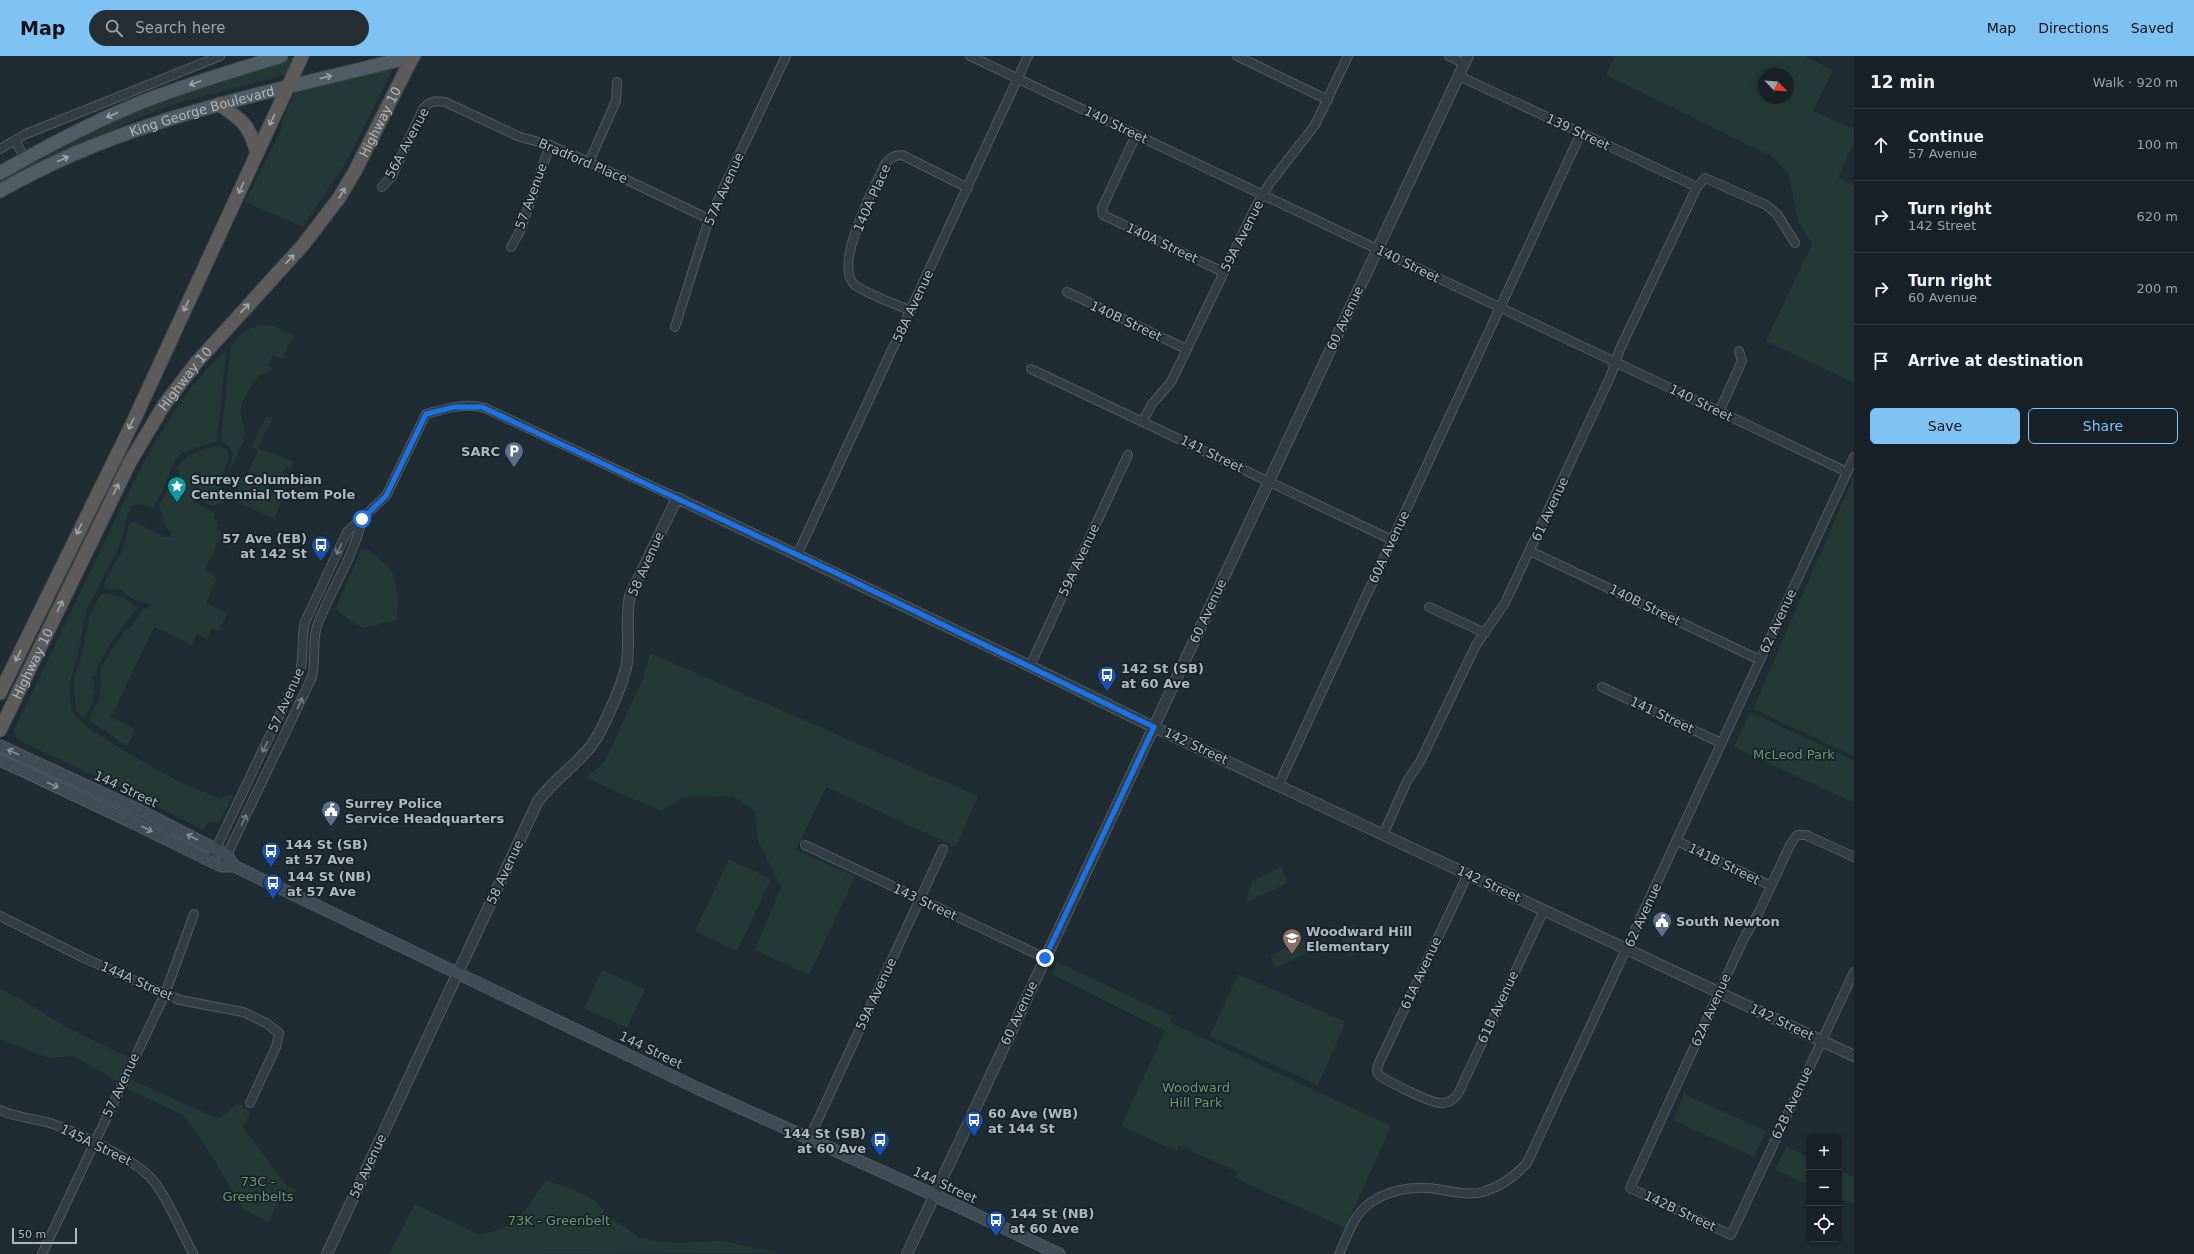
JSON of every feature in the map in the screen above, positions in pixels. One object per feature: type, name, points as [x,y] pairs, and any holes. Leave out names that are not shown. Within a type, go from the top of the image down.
[{"type":"highway","name":"Highway 10","points":[[0,693],[136,414],[302,56]]},
{"type":"highway","name":"Highway 10","points":[[0,730],[130,462],[164,405],[196,363],[303,245],[339,198],[355,171],[413,56]]},
{"type":"highway","points":[[219,104],[244,122],[250,130],[257,153]]},
{"type":"main road","name":"King George Boulevard","points":[[0,173],[95,123],[147,100],[205,79],[281,56]]},
{"type":"main road","name":"King George Boulevard","points":[[0,191],[28,175],[127,133],[219,104],[413,56]]},
{"type":"main road","name":"144 Street","points":[[0,746],[141,810],[227,855],[234,866]]},
{"type":"main road","name":"144 Street","points":[[0,760],[221,866],[234,866],[699,1089],[934,1195],[1059,1254]]},
{"type":"street","points":[[0,148],[15,140],[220,56]]},
{"type":"street","name":"57A Avenue","points":[[675,327],[709,219],[786,56]]},
{"type":"street","name":"140 Street","points":[[970,56],[1847,472]]},
{"type":"street","name":"58A Avenue","points":[[797,555],[1028,56]]},
{"type":"street","points":[[1237,56],[1328,100]]},
{"type":"street","name":"59A Avenue","points":[[1143,421],[1152,404],[1171,382],[1263,195],[1315,125],[1348,56]]},
{"type":"street","points":[[1449,56],[1466,60]]},
{"type":"street","name":"60 Avenue","points":[[907,1254],[1466,60]]},
{"type":"street","name":"139 Street","points":[[1459,76],[1697,187]]},
{"type":"street","points":[[589,162],[616,101],[617,82]]},
{"type":"street","name":"Bradford Place","points":[[432,101],[445,102],[520,136],[550,144],[709,219]]},
{"type":"street","name":"56A Avenue","points":[[382,187],[392,176],[423,109],[432,101]]},
{"type":"street","name":"60A Avenue","points":[[1278,786],[1581,133]]},
{"type":"street","name":"140A Street","points":[[1136,135],[1102,212],[1107,217],[1224,272]]},
{"type":"street","points":[[15,140],[25,159]]},
{"type":"street","name":"57 Avenue","points":[[511,247],[520,231],[550,144]]},
{"type":"street","name":"140A Place","points":[[910,312],[856,286],[848,274],[847,267],[858,225],[885,164],[890,158],[896,155],[902,156],[968,188]]},
{"type":"street","name":"61 Avenue","points":[[1383,835],[1407,781],[1420,762],[1476,645],[1504,603],[1530,551],[1697,187],[1706,178],[1766,205],[1777,214],[1795,243]]},
{"type":"street","name":"140B Street","points":[[1067,292],[1186,349]]},
{"type":"street","points":[[1720,412],[1742,361],[1739,351]]},
{"type":"street","name":"141 Street","points":[[1031,369],[1392,540]]},
{"type":"street","name":"142 Street","points":[[426,414],[454,407],[470,406],[485,408],[1030,666],[1278,786],[1854,1056]]},
{"type":"street","name":"57 Avenue","points":[[210,861],[300,672],[302,662],[302,634],[310,610],[347,532],[386,496],[426,414]]},
{"type":"street","name":"59A Avenue","points":[[1030,666],[1128,455]]},
{"type":"street","name":"62 Avenue","points":[[1339,1254],[1356,1219],[1363,1209],[1376,1199],[1405,1188],[1421,1187],[1461,1194],[1478,1193],[1500,1185],[1518,1173],[1530,1156],[1854,457]]},
{"type":"street","name":"58 Avenue","points":[[327,1254],[537,803],[544,793],[590,747],[619,689],[624,677],[627,662],[627,612],[630,596],[677,498]]},
{"type":"street","name":"57 Avenue","points":[[221,866],[312,677],[317,627],[358,538],[362,519]]},
{"type":"street","name":"140B Street","points":[[1530,551],[1760,660]]},
{"type":"street","points":[[1429,607],[1484,633]]},
{"type":"street","name":"141 Street","points":[[1602,687],[1721,743]]},
{"type":"street","name":"62A Avenue","points":[[1630,1188],[1719,993],[1790,844],[1797,835],[1806,835],[1854,857]]},
{"type":"street","name":"141B Street","points":[[1677,841],[1771,886]]},
{"type":"street","name":"143 Street","points":[[805,845],[1045,958]]},
{"type":"street","name":"59A Avenue","points":[[809,1139],[943,849]]},
{"type":"street","name":"61A Avenue","points":[[1449,1102],[1439,1103],[1384,1079],[1377,1072],[1378,1065],[1468,874]]},
{"type":"street","name":"61B Avenue","points":[[1449,1102],[1458,1094],[1544,910]]},
{"type":"street","name":"57 Avenue","points":[[42,1254],[165,994],[194,914]]},
{"type":"street","name":"144A Street","points":[[0,916],[165,994],[180,1000],[243,1012],[266,1023],[278,1033],[276,1047],[250,1103]]},
{"type":"street","name":"62B Avenue","points":[[1731,1235],[1854,972]]},
{"type":"street","name":"145A Street","points":[[0,1110],[11,1116],[53,1124],[127,1159],[150,1177],[159,1190],[193,1253]]},
{"type":"street","name":"142B Street","points":[[1630,1188],[1731,1235]]},
{"type":"green space","points":[[1615,56],[1804,56],[1833,70],[1813,111],[1854,129],[1854,142],[1838,178],[1854,186],[1854,383],[1766,341],[1812,244],[1798,221],[1789,175],[1773,157],[1606,75]]},
{"type":"green space","points":[[293,58],[285,75],[167,106],[51,157],[0,185],[0,180],[34,160],[105,124],[179,93],[255,68]]},
{"type":"green space","points":[[392,68],[393,69],[348,159],[303,227],[245,202],[280,132],[282,120],[295,93]]},
{"type":"green space","points":[[259,325],[273,326],[293,335],[293,337],[282,359],[273,355],[268,366],[274,369],[259,376],[253,382],[243,401],[240,410],[245,433],[244,440],[229,472],[233,453],[222,441],[221,436],[231,347],[243,332]]},
{"type":"green space","points":[[226,351],[217,441],[183,452],[175,460],[154,507],[136,504],[130,507],[118,549],[86,611],[78,655],[69,685],[72,712],[87,727],[126,752],[176,780],[221,799],[231,794],[233,795],[219,823],[209,821],[203,830],[131,793],[22,742],[17,738],[14,730],[147,456],[150,456],[149,453],[183,399],[204,372]]},
{"type":"green space","points":[[266,417],[273,417],[258,448],[294,462],[291,468],[286,467],[284,472],[292,476],[288,485],[274,476],[268,489],[284,497],[274,519],[237,502],[240,496],[234,493],[237,487],[233,485],[237,476],[245,479],[258,451],[251,447]]},
{"type":"green space","points":[[219,446],[227,450],[229,458],[222,476],[213,480],[211,483],[222,488],[221,490],[225,495],[224,502],[213,506],[194,497],[193,501],[214,513],[214,519],[217,520],[215,523],[218,525],[217,528],[222,533],[205,570],[215,576],[216,581],[206,603],[228,613],[218,631],[212,628],[207,639],[197,634],[192,645],[154,627],[111,717],[135,729],[128,745],[125,745],[89,720],[100,697],[101,667],[123,633],[145,609],[150,606],[148,603],[130,597],[122,590],[112,590],[103,587],[125,543],[128,525],[133,521],[165,537],[170,537],[171,533],[166,526],[159,506],[175,477],[181,475],[176,468],[195,452]]},
{"type":"green space","points":[[1854,476],[1854,756],[1753,709]]},
{"type":"green space","points":[[361,550],[369,550],[392,571],[398,597],[397,620],[363,628],[335,610]]},
{"type":"green space","points":[[101,594],[112,594],[121,597],[138,608],[120,631],[101,661],[96,676],[93,677],[93,680],[97,682],[95,682],[93,690],[96,690],[94,698],[90,708],[83,717],[76,710],[73,680],[83,650],[89,617]]},
{"type":"green space","points":[[650,653],[978,796],[956,847],[826,787],[796,850],[855,877],[809,975],[755,950],[781,887],[758,841],[755,811],[733,796],[684,797],[661,811],[586,778],[605,761],[644,676]]},
{"type":"green space","name":"McLeod Park","points":[[1750,712],[1854,760],[1854,803],[1734,747]]},
{"type":"green space","points":[[729,859],[771,879],[737,951],[695,931]]},
{"type":"green space","points":[[1281,867],[1288,883],[1248,902],[1247,899],[1252,881]]},
{"type":"green space","points":[[1355,924],[1367,949],[1349,957],[1338,932]]},
{"type":"green space","points":[[1304,939],[1310,951],[1276,968],[1270,956]]},
{"type":"green space","name":"Woodward Hill Park","points":[[1057,962],[1172,1016],[1169,1022],[1391,1126],[1345,1228],[1235,1178],[1237,1172],[1179,1145],[1176,1151],[1121,1126],[1165,1031],[1052,974]]},
{"type":"green space","points":[[602,970],[645,989],[627,1028],[584,1008]]},
{"type":"green space","points":[[1238,974],[1346,1022],[1318,1085],[1210,1036]]},
{"type":"green space","points":[[0,989],[29,1004],[64,1026],[132,1059],[120,1083],[74,1056],[48,1058],[0,1039]]},
{"type":"green space","name":"73C - Greenbelts","points":[[127,1078],[219,1119],[238,1103],[250,1113],[243,1127],[286,1185],[296,1190],[293,1195],[279,1200],[269,1222],[244,1210],[203,1142],[183,1115],[123,1087]]},
{"type":"green space","points":[[1684,1094],[1766,1131],[1754,1157],[1673,1120]]},
{"type":"green space","points":[[1786,1147],[1806,1156],[1806,1184],[1775,1170]]},
{"type":"green space","points":[[1842,1171],[1854,1177],[1854,1204],[1842,1199]]},
{"type":"green space","name":"73K - Greenbelt","points":[[546,1180],[582,1193],[596,1201],[609,1217],[639,1237],[655,1241],[674,1243],[724,1241],[776,1253],[389,1254],[415,1204],[478,1234],[491,1232],[501,1229],[519,1216],[533,1200]]},
{"type":"place","name":"SARC","points":[[514,468]]},
{"type":"place","name":"Surrey Columbian Centennial Totem Pole","points":[[177,503]]},
{"type":"place","name":"57 Ave (EB) at 142 St","points":[[321,562]]},
{"type":"place","name":"142 St (SB) at 60 Ave","points":[[1107,692]]},
{"type":"place","name":"Surrey Police Service Headquarters","points":[[331,827]]},
{"type":"place","name":"144 St (SB) at 57 Ave","points":[[271,868]]},
{"type":"place","name":"144 St (NB) at 57 Ave","points":[[273,900]]},
{"type":"place","name":"South Newton","points":[[1662,938]]},
{"type":"place","name":"Woodward Hill Elementary","points":[[1292,955]]},
{"type":"place","name":"60 Ave (WB) at 144 St","points":[[974,1137]]},
{"type":"place","name":"144 St (SB) at 60 Ave","points":[[880,1157]]},
{"type":"place","name":"144 St (NB) at 60 Ave","points":[[996,1237]]},
{"type":"route","points":[[362,519],[386,496],[426,414],[454,407],[482,407],[832,571],[1154,727],[1045,958]]}]
